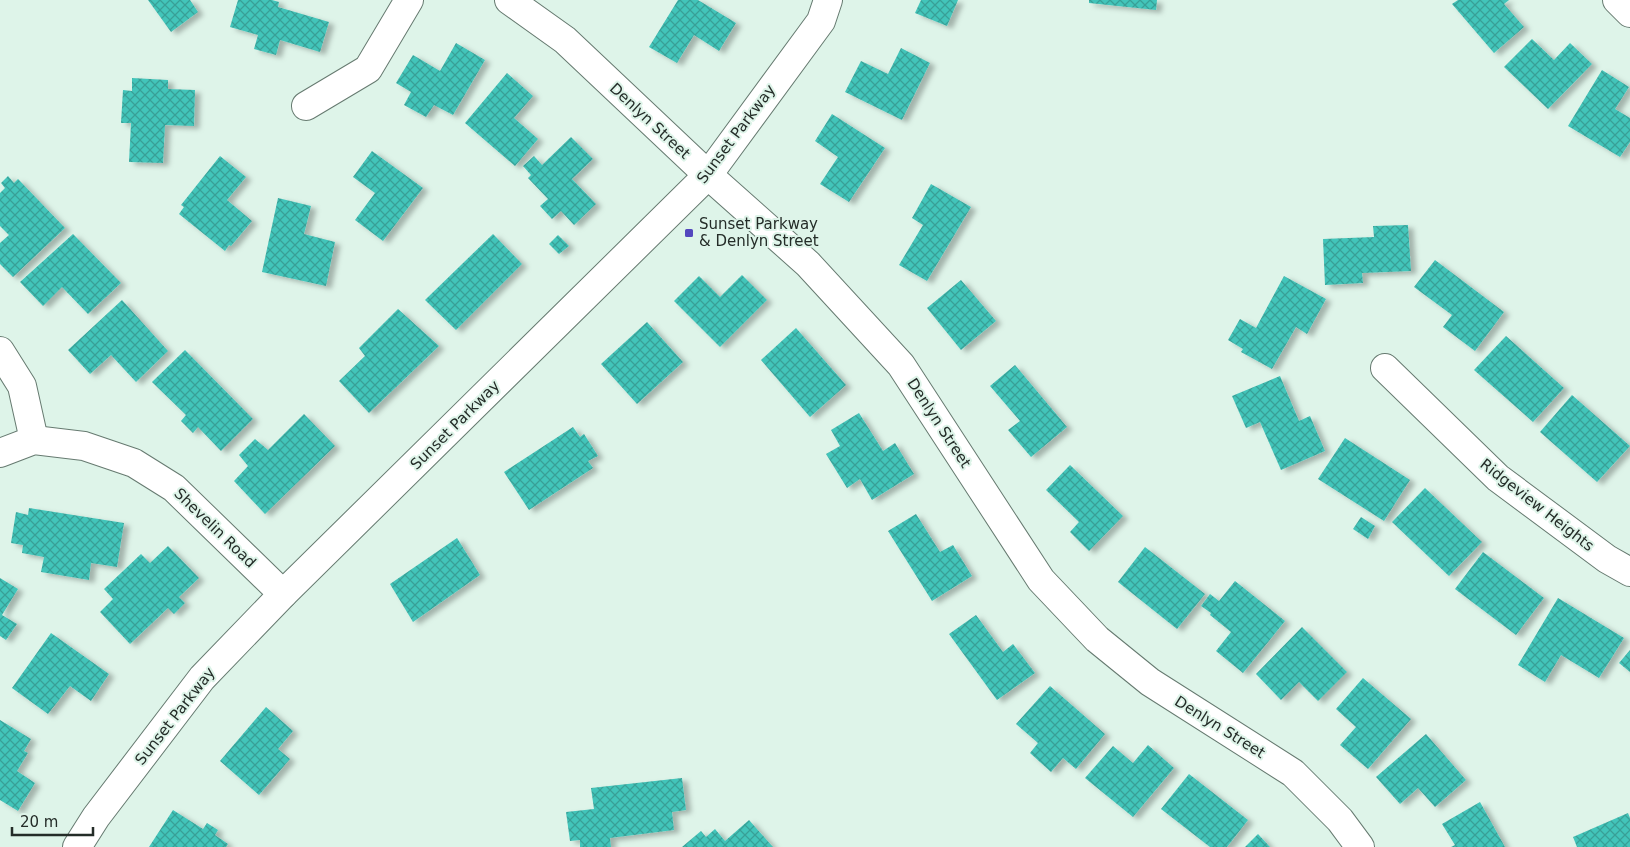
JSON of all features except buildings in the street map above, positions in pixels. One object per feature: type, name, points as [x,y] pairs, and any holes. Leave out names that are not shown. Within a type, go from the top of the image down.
[{"type":"street","points":[[306,106],[368,69],[409,0]]},
{"type":"street","name":"Denlyn Street","points":[[509,0],[565,40],[708,175],[808,264],[901,365],[1041,580],[1097,639],[1150,682],[1293,773],[1340,820],[1360,847]]},
{"type":"street","name":"Sunset Parkway","points":[[77,847],[96,817],[202,678],[283,594],[708,175],[821,21],[828,0]]},
{"type":"street","points":[[1617,0],[1630,13]]},
{"type":"street","points":[[0,351],[22,386],[34,440]]},
{"type":"street","name":"Ridgeview Heights","points":[[1385,368],[1498,478],[1607,559],[1630,572]]},
{"type":"street","name":"Shevelin Road","points":[[0,452],[34,440],[84,446],[134,463],[174,488],[283,594]]},
{"type":"place","name":"Sunset Parkway & Denlyn Street","points":[[689,233]]}]
